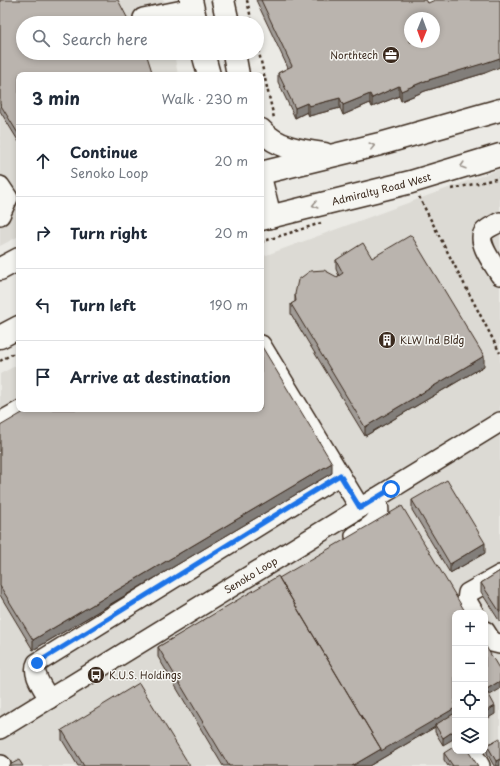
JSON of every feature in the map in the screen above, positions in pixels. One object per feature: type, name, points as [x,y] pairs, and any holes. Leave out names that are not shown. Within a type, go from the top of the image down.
[{"type":"main road","points":[[223,0],[226,16]]},
{"type":"main road","points":[[205,60],[208,72]]},
{"type":"main road","points":[[235,60],[237,72]]},
{"type":"main road","points":[[264,172],[500,110]]},
{"type":"main road","points":[[268,125],[283,146],[299,151],[334,155]]},
{"type":"main road","name":"Admiralty Road West","points":[[265,218],[411,182],[500,155]]},
{"type":"main road","points":[[0,269],[16,261]]},
{"type":"main road","points":[[0,337],[16,329]]},
{"type":"street","points":[[156,16],[193,10]]},
{"type":"street","points":[[0,186],[8,198],[0,215]]},
{"type":"street","points":[[500,222],[484,232],[481,239],[484,248],[500,275]]},
{"type":"street","points":[[264,350],[340,475],[379,513],[377,520],[372,526],[338,546]]},
{"type":"street","points":[[0,422],[18,412]]},
{"type":"street","name":"Senoko Loop","points":[[0,729],[500,422]]},
{"type":"street","points":[[49,699],[34,668],[37,663],[340,475]]},
{"type":"street","points":[[472,610],[467,600],[468,593],[500,574]]},
{"type":"street","points":[[488,636],[492,642],[500,644]]},
{"type":"street","points":[[150,637],[156,647],[159,648],[165,648],[172,644]]},
{"type":"street","points":[[473,754],[480,766]]},
{"type":"path","points":[[247,0],[250,16]]},
{"type":"path","points":[[259,60],[261,72]]},
{"type":"path","points":[[264,96],[268,125]]},
{"type":"path","points":[[411,182],[500,353]]},
{"type":"path","points":[[0,360],[16,352]]},
{"type":"shaded area","points":[[0,0],[164,0],[167,16],[16,16],[16,60],[175,60],[177,72],[16,72],[16,238],[0,246]]},
{"type":"shaded area","points":[[500,169],[500,766],[0,766],[0,374],[16,366],[16,412],[264,412],[264,256]]},
{"type":"building","points":[[0,0],[118,0],[126,16],[16,16],[16,60],[148,60],[152,72],[16,72],[16,130],[0,104]]},
{"type":"building","name":"Northtech","points":[[261,0],[426,0],[428,3],[435,0],[500,0],[500,58],[425,81],[401,91],[399,86],[372,98],[370,94],[343,105],[340,98],[309,106],[307,103],[295,108],[278,73],[292,66]]},
{"type":"building","name":"KLW Ind Bldg","points":[[411,235],[484,356],[365,427],[291,304],[296,301],[295,294],[298,280],[310,271],[324,270],[337,277],[343,273],[336,260],[363,243],[372,258]]},
{"type":"building","points":[[264,350],[332,463],[33,640],[0,586],[0,426],[24,412],[264,412]]},
{"type":"building","points":[[447,480],[485,543],[450,564],[412,500]]},
{"type":"building","points":[[402,506],[464,610],[452,610],[452,710],[381,751],[279,578]]},
{"type":"building","points":[[500,571],[500,612],[481,583]]},
{"type":"building","points":[[278,576],[381,749],[352,766],[229,766],[158,647]]},
{"type":"building","points":[[488,650],[500,670],[500,681],[488,688]]},
{"type":"building","points":[[139,683],[190,766],[84,766],[62,730]]},
{"type":"building","points":[[488,693],[495,706],[488,710]]},
{"type":"building","points":[[452,715],[452,732],[443,738],[435,725]]},
{"type":"building","points":[[500,738],[500,759],[496,761],[488,744]]},
{"type":"building","points":[[452,748],[452,754],[470,754],[478,766],[453,766],[444,753]]},
{"type":"building","points":[[19,760],[23,766],[8,766]]},
{"type":"place","name":"Northtech","points":[[391,55]]},
{"type":"place","name":"KLW Ind Bldg","points":[[387,340]]},
{"type":"place","name":"K.U.S. Holdings","points":[[96,675]]},
{"type":"route","points":[[37,663],[340,475],[360,508],[391,489]]}]
